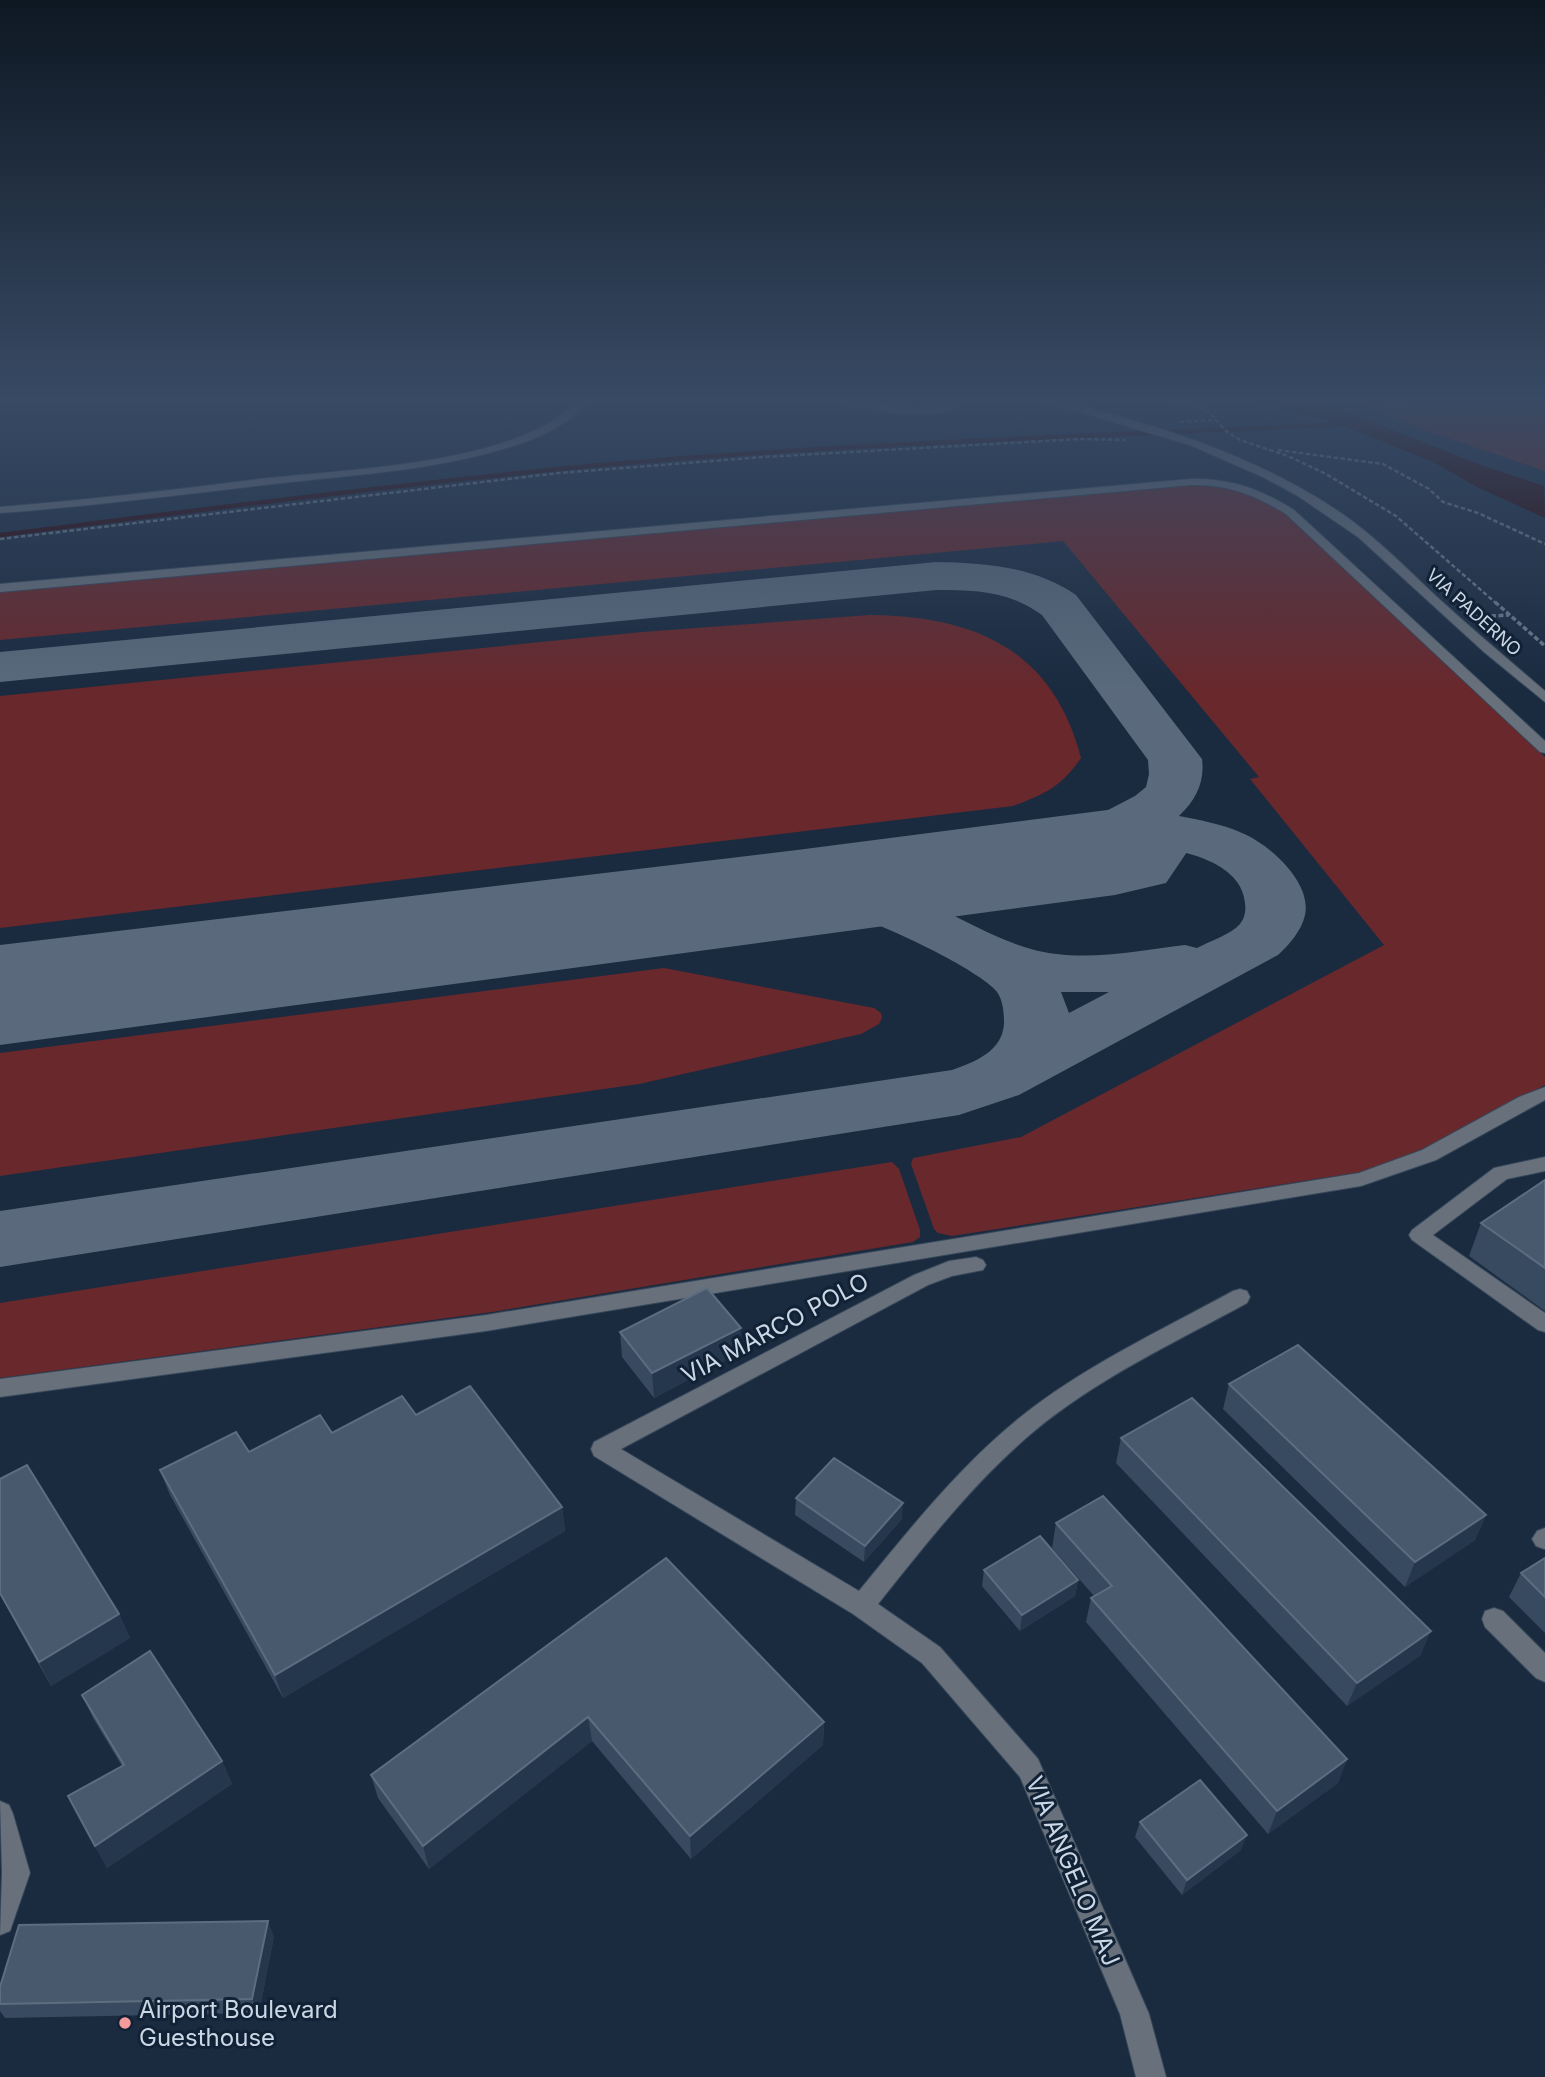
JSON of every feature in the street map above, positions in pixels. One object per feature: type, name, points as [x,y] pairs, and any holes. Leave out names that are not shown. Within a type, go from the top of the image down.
[{"type":"street","points":[[0,510],[147,496]]},
{"type":"street","points":[[0,588],[1032,496]]},
{"type":"street","points":[[1263,496],[1290,512],[1545,749]]},
{"type":"street","name":"VIA PADERNO","points":[[1302,496],[1337,516],[1373,544],[1545,698]]},
{"type":"street","points":[[0,1388],[486,1323],[1361,1179],[1429,1155],[1525,1101],[1545,1093]]},
{"type":"street","points":[[1545,1164],[1501,1174],[1419,1235],[1545,1324]]},
{"type":"street","name":"VIA MARCO POLO","points":[[602,1449],[921,1280],[950,1269],[976,1265]]},
{"type":"street","points":[[862,1606],[957,1488],[1026,1425],[1079,1387],[1240,1297]]},
{"type":"street","name":"VIA ANGELO MAJ","points":[[602,1449],[862,1606],[931,1655],[1029,1768],[1135,2014],[1151,2077]]},
{"type":"street","points":[[1494,1619],[1545,1670]]},
{"type":"street","points":[[0,1814],[16,1873],[0,1921]]},
{"type":"path","points":[[0,539],[344,496]]},
{"type":"path","points":[[1363,496],[1396,516],[1545,646]]},
{"type":"path","points":[[1436,496],[1443,502],[1478,513],[1545,544]]},
{"type":"path","points":[[1454,619],[1509,615]]},
{"type":"shaded area","points":[[1067,496],[1251,496],[1284,513],[1545,757],[1545,1085],[1408,1157],[1361,1172],[952,1236],[938,1233],[934,1229],[911,1164],[913,1158],[1021,1137],[1384,945],[1250,779],[1259,777],[1063,541],[0,640],[0,592]]},
{"type":"shaded area","points":[[1497,496],[1544,496],[1545,518]]},
{"type":"shaded area","points":[[870,615],[943,622],[975,632],[1004,646],[1029,665],[1051,690],[1068,721],[1081,758],[1052,788],[1013,806],[0,928],[0,696],[642,632]]},
{"type":"shaded area","points":[[664,968],[874,1008],[881,1013],[882,1018],[879,1024],[861,1034],[639,1084],[0,1176],[0,1053]]},
{"type":"shaded area","points":[[892,1162],[899,1169],[920,1230],[920,1237],[913,1242],[492,1312],[0,1378],[0,1303]]},
{"type":"building","points":[[1545,1180],[1545,1268],[1481,1223]]},
{"type":"building","points":[[707,1288],[741,1328],[652,1373],[620,1332]]},
{"type":"building","points":[[1298,1345],[1486,1515],[1415,1562],[1229,1384]]},
{"type":"building","points":[[470,1386],[562,1507],[275,1675],[160,1470],[236,1432],[249,1452],[320,1415],[332,1433],[402,1396],[416,1415]]},
{"type":"building","points":[[1192,1398],[1431,1631],[1357,1683],[1121,1438]]},
{"type":"building","points":[[834,1458],[903,1503],[865,1546],[796,1498]]},
{"type":"building","points":[[27,1465],[119,1614],[39,1662],[0,1593],[0,1479]]},
{"type":"building","points":[[1103,1496],[1347,1759],[1277,1811],[1091,1598],[1112,1586],[1056,1523]]},
{"type":"building","points":[[1040,1536],[1078,1580],[1022,1615],[984,1570]]},
{"type":"building","points":[[666,1558],[824,1722],[690,1836],[588,1717],[423,1846],[371,1775]]},
{"type":"building","points":[[1545,1558],[1545,1597],[1521,1573]]},
{"type":"building","points":[[150,1651],[222,1761],[95,1846],[68,1796],[124,1765],[82,1695]]},
{"type":"building","points":[[1200,1780],[1247,1835],[1187,1880],[1140,1822]]},
{"type":"building","points":[[268,1921],[252,1999],[0,2004],[0,1987],[19,1925]]},
{"type":"waterway","points":[[0,535],[319,496]]},
{"type":"taxiway","points":[[0,667],[936,576],[983,577],[1007,581],[1045,595],[1059,605],[1175,759],[1177,774],[1166,798],[1143,816],[1103,835]]},
{"type":"taxiway","points":[[854,879],[1049,855],[1104,835],[1149,830],[1199,837],[1223,845],[1244,857],[1261,873],[1273,892],[1276,907],[1270,926],[1256,942],[1004,1074]]},
{"type":"taxiway","points":[[797,895],[867,901],[915,919],[991,956]]},
{"type":"taxiway","points":[[0,1239],[959,1092],[995,1079],[1012,1069],[1025,1056],[1037,1027],[1036,1011],[1022,981],[1003,963],[991,956]]},
{"type":"taxiway","points":[[991,956],[1041,970],[1087,974],[1185,964]]},
{"type":"runway","points":[[0,995],[797,895],[1115,852]]},
{"type":"place","name":"Airport Boulevard Guesthouse","points":[[125,2023]]}]
